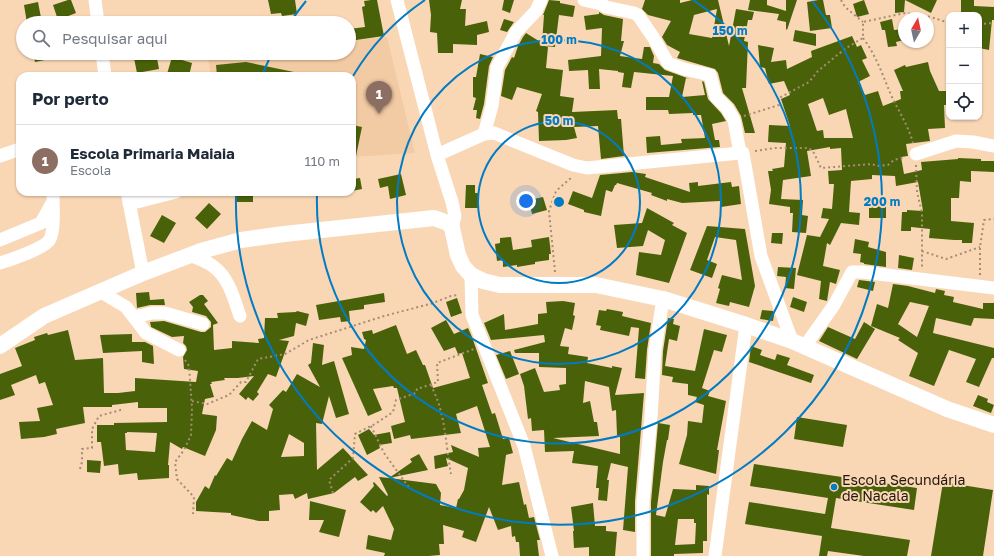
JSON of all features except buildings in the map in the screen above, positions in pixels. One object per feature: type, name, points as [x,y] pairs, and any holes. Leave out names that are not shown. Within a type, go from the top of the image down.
[{"type":"street","points":[[95,0],[97,16]]},
{"type":"street","points":[[397,0],[437,155],[452,202],[455,216],[452,228]]},
{"type":"street","points":[[484,134],[492,106],[497,67],[516,32],[536,11],[541,0]]},
{"type":"street","points":[[584,0],[638,16],[653,37],[668,63],[684,69],[710,75],[716,97],[727,108],[734,120],[742,153],[761,256],[798,344]]},
{"type":"street","points":[[103,60],[105,72]]},
{"type":"street","points":[[437,155],[484,134],[494,133],[587,168],[742,153]]},
{"type":"street","points":[[916,154],[956,141],[973,142],[994,146]]},
{"type":"street","points":[[0,156],[16,150]]},
{"type":"street","points":[[143,273],[128,198],[144,196]]},
{"type":"street","points":[[0,240],[41,223],[53,197]]},
{"type":"street","points":[[0,263],[30,252],[48,242],[52,234],[53,197]]},
{"type":"street","points":[[0,346],[44,316],[143,273],[189,255],[241,240],[434,218],[448,223],[452,228],[458,255],[463,266],[471,274],[483,280],[500,285],[596,285],[662,299],[746,325],[798,344],[947,409],[994,425]]},
{"type":"street","points":[[189,255],[213,266],[223,275],[231,291],[240,316]]},
{"type":"street","points":[[798,344],[834,305],[852,272],[994,288]]},
{"type":"street","points":[[471,274],[472,315],[524,446],[552,556]]},
{"type":"street","points":[[101,292],[126,307],[146,333],[179,350]]},
{"type":"street","points":[[644,556],[643,502],[651,417],[655,350],[662,299]]},
{"type":"street","points":[[134,317],[152,313],[165,313],[203,324]]},
{"type":"street","points":[[715,556],[746,325]]},
{"type":"path","points":[[841,0],[845,7],[863,22]]},
{"type":"path","points":[[863,22],[905,13],[931,17],[946,22]]},
{"type":"path","points":[[734,120],[754,111],[779,105],[779,98],[809,82],[818,71],[846,48],[863,38],[863,22]]},
{"type":"path","points":[[982,24],[994,23]]},
{"type":"path","points":[[742,153],[775,148],[809,148],[814,154],[821,168],[872,164],[877,166],[888,166],[894,160],[916,154]]},
{"type":"path","points":[[556,285],[549,211],[556,191],[575,175],[587,168]]},
{"type":"path","points":[[980,286],[980,247],[984,220],[994,219]]},
{"type":"path","points":[[922,251],[946,259],[980,247]]},
{"type":"path","points":[[192,402],[207,404],[229,395],[241,382],[246,382],[258,359],[285,354],[310,340],[384,316],[430,304],[451,296],[472,293]]},
{"type":"path","points":[[333,494],[329,480],[353,458],[354,434],[371,426],[393,412],[396,400],[416,393],[418,390],[438,382],[437,363],[484,345]]},
{"type":"path","points":[[179,350],[188,366],[192,402],[191,434],[184,450],[175,462],[178,479],[194,497],[193,514]]},
{"type":"path","points":[[431,385],[440,408],[451,474]]},
{"type":"path","points":[[80,469],[82,462],[82,449],[92,448],[92,429],[99,416],[124,409]]},
{"type":"path","points":[[371,426],[384,453],[410,489]]},
{"type":"shaded area","points":[[387,37],[415,153],[356,157],[356,72],[210,72],[208,60],[356,60],[356,40]]},
{"type":"place","name":"Escola Primaria Maiaia","points":[[379,114]]},
{"type":"place","name":"Escola Secundária de Nacala","points":[[834,487]]}]
